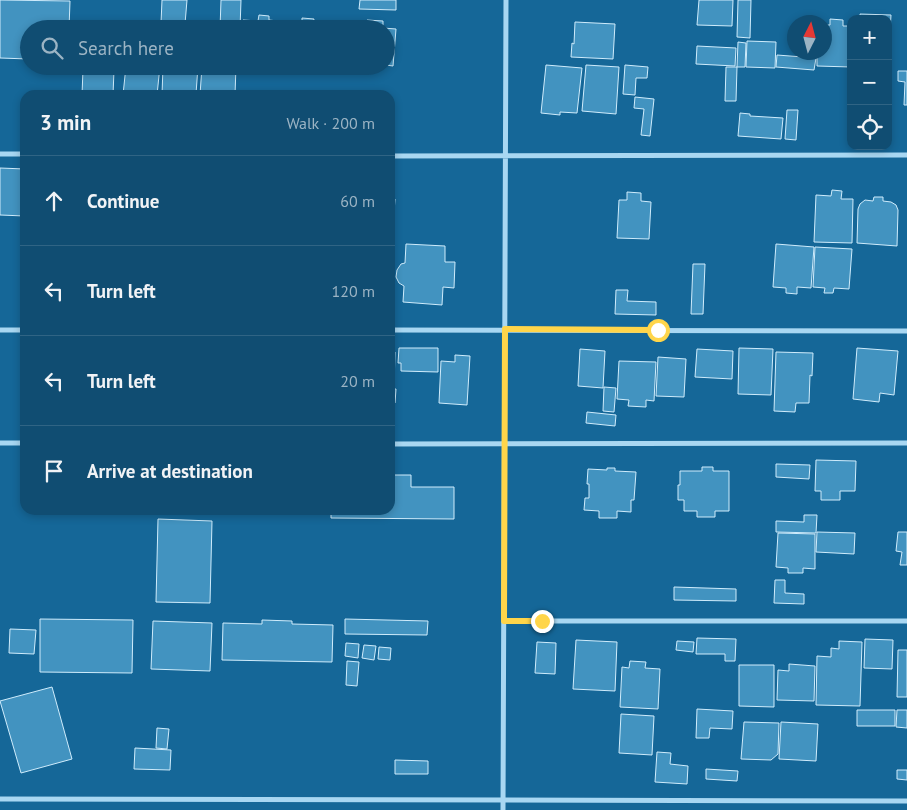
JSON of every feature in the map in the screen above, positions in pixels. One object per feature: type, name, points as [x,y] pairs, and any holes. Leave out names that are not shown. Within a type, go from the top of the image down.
[{"type":"street","points":[[503,810],[506,0]]},
{"type":"street","points":[[0,154],[20,154]]},
{"type":"street","points":[[395,156],[907,155]]},
{"type":"street","points":[[0,330],[20,330]]},
{"type":"street","points":[[395,330],[907,331]]},
{"type":"street","points":[[0,443],[20,443]]},
{"type":"street","points":[[395,444],[907,443]]},
{"type":"street","points":[[504,621],[907,620]]},
{"type":"street","points":[[0,799],[907,801]]},
{"type":"building","points":[[0,0],[70,1],[69,20],[20,20],[20,59],[0,58]]},
{"type":"building","points":[[162,0],[187,0],[185,20],[161,20]]},
{"type":"building","points":[[221,0],[241,0],[240,20],[220,20]]},
{"type":"building","points":[[360,0],[396,0],[396,10],[359,9]]},
{"type":"building","points":[[699,0],[733,0],[732,26],[697,25]]},
{"type":"building","points":[[738,0],[751,0],[750,38],[737,37]]},
{"type":"building","points":[[259,15],[269,16],[269,20],[258,20]]},
{"type":"building","points":[[302,18],[314,19],[314,20],[302,20]]},
{"type":"building","points":[[832,19],[843,20],[843,26],[847,26],[847,67],[817,66],[817,60],[832,60]]},
{"type":"building","points":[[575,22],[615,24],[613,59],[571,57],[572,43],[574,44]]},
{"type":"building","points":[[747,41],[776,42],[775,68],[746,67]]},
{"type":"building","points":[[738,42],[746,43],[745,67],[737,67]]},
{"type":"building","points":[[697,46],[736,48],[735,66],[696,64]]},
{"type":"building","points":[[777,55],[787,56],[787,60],[816,60],[814,70],[776,67]]},
{"type":"building","points":[[546,65],[582,68],[577,113],[560,112],[560,115],[541,113]]},
{"type":"building","points":[[586,65],[619,67],[616,114],[582,111]]},
{"type":"building","points":[[625,65],[648,67],[647,78],[636,78],[635,95],[623,94]]},
{"type":"building","points":[[726,67],[737,67],[736,101],[725,101]]},
{"type":"building","points":[[898,71],[907,71],[907,105],[904,105],[905,82],[898,81]]},
{"type":"building","points":[[83,75],[114,75],[113,90],[82,90]]},
{"type":"building","points":[[125,75],[159,75],[158,90],[124,90]]},
{"type":"building","points":[[163,75],[197,75],[196,90],[162,90]]},
{"type":"building","points":[[201,75],[236,75],[235,90],[200,90]]},
{"type":"building","points":[[635,97],[654,99],[650,136],[641,135],[644,109],[634,108]]},
{"type":"building","points":[[787,110],[798,110],[796,140],[785,139]]},
{"type":"building","points":[[740,113],[750,114],[750,116],[783,118],[781,139],[738,136]]},
{"type":"building","points":[[0,168],[20,169],[20,216],[0,215]]},
{"type":"building","points":[[832,190],[842,191],[841,199],[853,199],[852,243],[814,242],[816,195],[831,196]]},
{"type":"building","points":[[627,192],[641,193],[641,201],[651,202],[649,239],[617,238],[619,200],[627,200]]},
{"type":"building","points":[[874,197],[883,197],[883,201],[896,205],[898,210],[897,246],[857,243],[858,209],[865,200],[873,201]]},
{"type":"building","points":[[406,244],[445,246],[445,262],[455,262],[454,288],[443,287],[442,305],[403,302],[404,286],[399,283],[396,277],[397,270],[401,264],[405,263]]},
{"type":"building","points":[[776,244],[814,247],[811,288],[797,287],[797,294],[786,293],[786,288],[773,287]]},
{"type":"building","points":[[815,247],[852,249],[849,289],[834,288],[833,293],[824,293],[825,288],[813,287]]},
{"type":"building","points":[[693,264],[705,264],[703,314],[691,314]]},
{"type":"building","points":[[616,290],[628,290],[627,301],[656,302],[656,315],[615,314]]},
{"type":"building","points":[[399,348],[438,348],[438,372],[401,371],[401,363],[398,363]]},
{"type":"building","points":[[739,348],[773,349],[771,395],[738,394]]},
{"type":"building","points":[[857,348],[898,351],[894,395],[880,393],[879,402],[853,399]]},
{"type":"building","points":[[580,349],[605,351],[603,388],[578,386]]},
{"type":"building","points":[[697,349],[733,351],[732,379],[695,377]]},
{"type":"building","points":[[776,352],[813,353],[809,403],[796,403],[795,412],[774,411]]},
{"type":"building","points":[[455,355],[470,356],[467,405],[439,403],[441,361],[455,362]]},
{"type":"building","points":[[658,357],[686,359],[684,397],[656,396]]},
{"type":"building","points":[[619,361],[656,362],[654,401],[646,400],[646,407],[628,406],[629,400],[617,399]]},
{"type":"building","points":[[604,387],[616,388],[614,412],[603,411]]},
{"type":"building","points":[[587,412],[616,415],[615,426],[586,423]]},
{"type":"building","points":[[816,460],[856,461],[855,491],[840,491],[840,500],[821,500],[821,491],[815,491]]},
{"type":"building","points":[[776,464],[810,465],[809,479],[776,477]]},
{"type":"building","points":[[702,467],[713,467],[713,471],[729,471],[729,511],[715,511],[715,517],[697,517],[697,511],[684,511],[684,500],[678,500],[680,471],[702,471]]},
{"type":"building","points":[[607,468],[615,468],[615,471],[636,472],[631,512],[617,511],[617,518],[599,518],[599,511],[584,510],[585,498],[589,498],[589,484],[587,484],[588,469],[607,470]]},
{"type":"building","points":[[395,475],[411,475],[411,487],[454,487],[454,519],[331,518],[331,515],[395,515]]},
{"type":"building","points":[[804,515],[817,515],[816,533],[776,532],[776,521],[804,522]]},
{"type":"building","points":[[158,519],[212,521],[210,603],[156,602]]},
{"type":"building","points":[[817,532],[855,533],[854,554],[816,552]]},
{"type":"building","points":[[898,532],[907,532],[907,565],[900,565],[902,552],[896,551]]},
{"type":"building","points":[[778,533],[815,534],[815,569],[803,568],[803,573],[788,573],[788,568],[776,567]]},
{"type":"building","points":[[775,580],[785,580],[785,593],[804,594],[804,604],[774,603]]},
{"type":"building","points":[[674,587],[736,589],[736,601],[674,600]]},
{"type":"building","points":[[40,619],[133,620],[132,673],[40,672]]},
{"type":"building","points":[[345,619],[428,621],[427,635],[345,634]]},
{"type":"building","points":[[262,620],[292,621],[292,624],[333,625],[332,662],[222,660],[223,623],[262,624]]},
{"type":"building","points":[[153,621],[212,623],[210,671],[151,669]]},
{"type":"building","points":[[10,629],[36,630],[34,654],[9,653]]},
{"type":"building","points":[[697,638],[736,639],[735,661],[725,661],[725,654],[696,654]]},
{"type":"building","points":[[865,639],[893,640],[892,669],[864,668]]},
{"type":"building","points":[[576,640],[617,642],[615,691],[573,689]]},
{"type":"building","points":[[677,641],[694,642],[693,652],[676,650]]},
{"type":"building","points":[[839,641],[862,642],[860,706],[816,705],[817,656],[831,657],[831,648],[839,649]]},
{"type":"building","points":[[537,642],[556,643],[555,674],[535,673]]},
{"type":"building","points":[[346,643],[359,644],[358,658],[345,656]]},
{"type":"building","points":[[364,645],[376,646],[374,660],[362,658]]},
{"type":"building","points":[[379,647],[391,648],[390,660],[378,659]]},
{"type":"building","points":[[898,650],[907,650],[907,697],[897,697]]},
{"type":"building","points":[[347,661],[359,662],[357,686],[346,685]]},
{"type":"building","points":[[630,661],[646,662],[645,668],[660,669],[658,709],[620,707],[622,667],[629,668]]},
{"type":"building","points":[[789,664],[815,666],[814,701],[777,700],[778,670],[789,671]]},
{"type":"building","points":[[739,665],[774,665],[774,707],[739,706]]},
{"type":"building","points":[[52,687],[72,759],[21,773],[0,701]]},
{"type":"building","points":[[697,709],[733,711],[732,729],[710,728],[709,738],[696,738]]},
{"type":"building","points":[[857,710],[895,710],[895,726],[857,726]]},
{"type":"building","points":[[897,710],[907,710],[907,728],[896,727]]},
{"type":"building","points":[[621,714],[654,716],[652,755],[619,753]]},
{"type":"building","points":[[744,722],[779,723],[778,754],[771,760],[741,759]]},
{"type":"building","points":[[781,722],[818,724],[816,761],[779,759]]},
{"type":"building","points":[[157,728],[169,729],[167,749],[156,748]]},
{"type":"building","points":[[135,748],[171,750],[170,770],[134,769]]},
{"type":"building","points":[[657,752],[671,753],[670,764],[688,766],[687,784],[655,782]]},
{"type":"building","points":[[395,760],[428,761],[428,774],[395,774]]},
{"type":"building","points":[[706,769],[738,771],[737,781],[706,779]]},
{"type":"building","points":[[897,770],[907,770],[907,780],[897,779]]},
{"type":"route","points":[[542,621],[504,621],[505,329],[658,330]]}]
